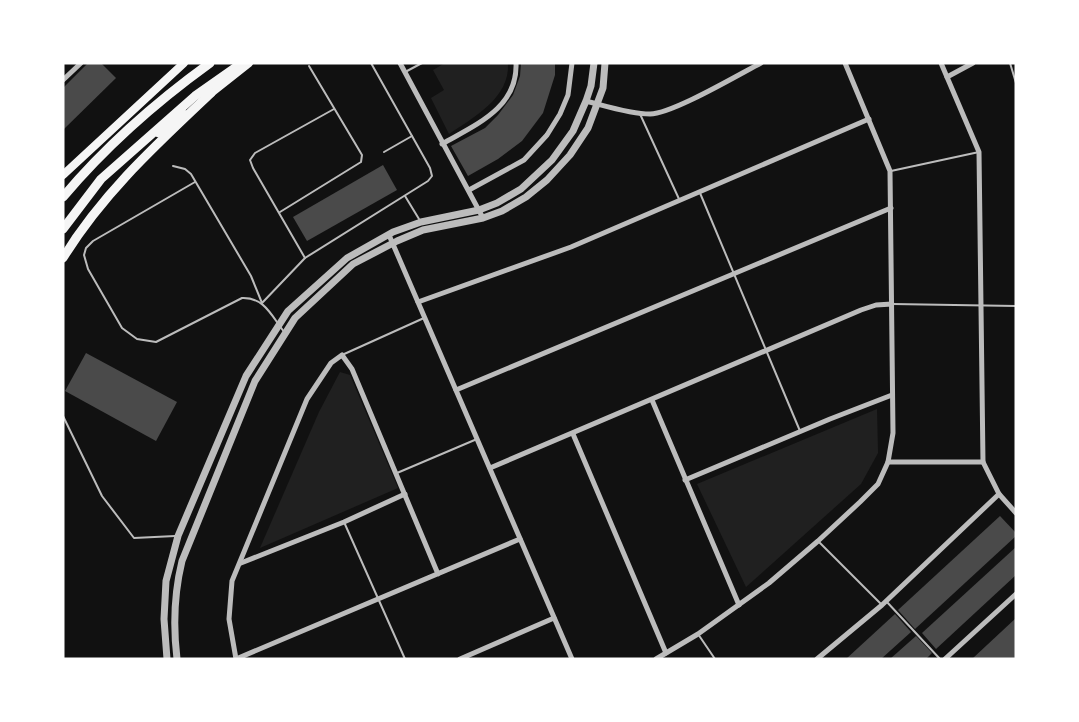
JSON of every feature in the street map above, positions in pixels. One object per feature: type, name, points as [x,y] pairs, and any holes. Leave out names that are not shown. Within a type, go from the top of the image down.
[{"type":"highway","points":[[63,197],[111,144],[180,84],[210,63]]},
{"type":"highway","points":[[63,229],[101,179],[195,96],[242,63]]},
{"type":"highway","points":[[63,258],[100,204],[133,167],[211,93]]},
{"type":"main road","points":[[63,175],[184,63]]},
{"type":"main road","points":[[63,221],[146,143],[249,63]]},
{"type":"street","points":[[63,80],[81,63]]},
{"type":"street","points":[[400,63],[483,218]]},
{"type":"street","points":[[442,144],[489,118],[502,104],[512,86],[516,63]]},
{"type":"street","points":[[469,190],[524,160],[547,135],[568,95],[572,63]]},
{"type":"street","points":[[167,659],[164,619],[166,581],[178,536],[246,376],[288,311],[347,258],[389,234],[421,222],[479,210],[521,189],[552,160],[571,135],[586,102],[594,63]]},
{"type":"street","points":[[177,659],[174,619],[182,561],[255,381],[295,318],[353,264],[423,230],[483,218],[502,211],[547,180],[570,155],[588,128],[603,88],[605,63]]},
{"type":"street","points":[[586,102],[653,114],[674,108],[761,63]]},
{"type":"street","points":[[656,659],[698,634],[739,605],[819,541],[878,484],[888,462],[892,433],[890,171],[845,63]]},
{"type":"street","points":[[941,63],[979,152],[983,462],[999,494],[1016,513]]},
{"type":"street","points":[[947,77],[973,63]]},
{"type":"street","points":[[418,302],[571,247],[869,119]]},
{"type":"street","points":[[456,390],[891,208]]},
{"type":"street","points":[[389,234],[572,659]]},
{"type":"street","points":[[490,468],[876,305],[892,304]]},
{"type":"street","points":[[438,574],[352,369],[342,355],[331,363],[307,399],[232,581],[231,633],[236,659],[438,574],[520,539]]},
{"type":"street","points":[[685,480],[892,395]]},
{"type":"street","points":[[652,400],[739,605]]},
{"type":"street","points":[[573,434],[666,653]]},
{"type":"street","points":[[888,462],[983,462]]},
{"type":"street","points":[[240,563],[344,522],[405,494]]},
{"type":"street","points":[[817,659],[884,603],[999,494]]},
{"type":"street","points":[[945,659],[1016,594]]},
{"type":"street","points":[[460,659],[554,618]]},
{"type":"lane","points":[[262,303],[305,258],[428,181],[432,176],[430,168],[370,63]]},
{"type":"lane","points":[[404,73],[422,63]]},
{"type":"lane","points":[[1010,63],[1016,83]]},
{"type":"lane","points":[[280,212],[362,162],[362,155],[309,66]]},
{"type":"lane","points":[[305,258],[250,160],[252,156],[334,109]]},
{"type":"lane","points":[[639,113],[680,202]]},
{"type":"lane","points":[[384,152],[412,136]]},
{"type":"lane","points":[[890,171],[979,152]]},
{"type":"lane","points":[[173,166],[185,169],[196,182],[251,276],[262,303],[285,333]]},
{"type":"lane","points":[[196,182],[93,242],[86,248],[84,255],[88,269],[123,328],[137,339],[156,342],[242,298],[253,297],[262,303]]},
{"type":"lane","points":[[699,193],[800,431]]},
{"type":"lane","points":[[404,196],[421,222]]},
{"type":"lane","points":[[892,304],[1016,306]]},
{"type":"lane","points":[[342,355],[425,317]]},
{"type":"lane","points":[[63,416],[102,496],[134,538],[178,536]]},
{"type":"lane","points":[[397,473],[477,439]]},
{"type":"lane","points":[[344,522],[405,659]]},
{"type":"lane","points":[[819,541],[940,659]]},
{"type":"lane","points":[[698,634],[715,659]]},
{"type":"shaded area","points":[[445,63],[508,63],[507,75],[497,96],[479,113],[449,134],[431,98],[444,90],[433,70]]},
{"type":"shaded area","points":[[340,372],[350,375],[398,488],[260,548],[319,412]]},
{"type":"shaded area","points":[[877,409],[878,453],[861,484],[746,587],[697,484]]},
{"type":"building","points":[[88,63],[101,63],[116,78],[63,130],[63,88]]},
{"type":"building","points":[[521,63],[555,63],[555,75],[543,113],[522,141],[498,159],[468,176],[451,146],[485,128],[498,115],[513,95],[520,76]]},
{"type":"building","points":[[383,165],[397,190],[307,241],[293,217]]},
{"type":"building","points":[[86,353],[177,402],[156,441],[65,391]]},
{"type":"building","points":[[1000,516],[1016,533],[1016,536],[915,629],[898,610]]},
{"type":"building","points":[[1016,547],[1016,575],[936,649],[922,633]]},
{"type":"building","points":[[895,614],[911,632],[881,659],[846,659]]},
{"type":"building","points":[[1016,618],[1016,657],[1014,659],[972,659]]},
{"type":"building","points":[[916,636],[932,653],[926,659],[890,659]]}]
